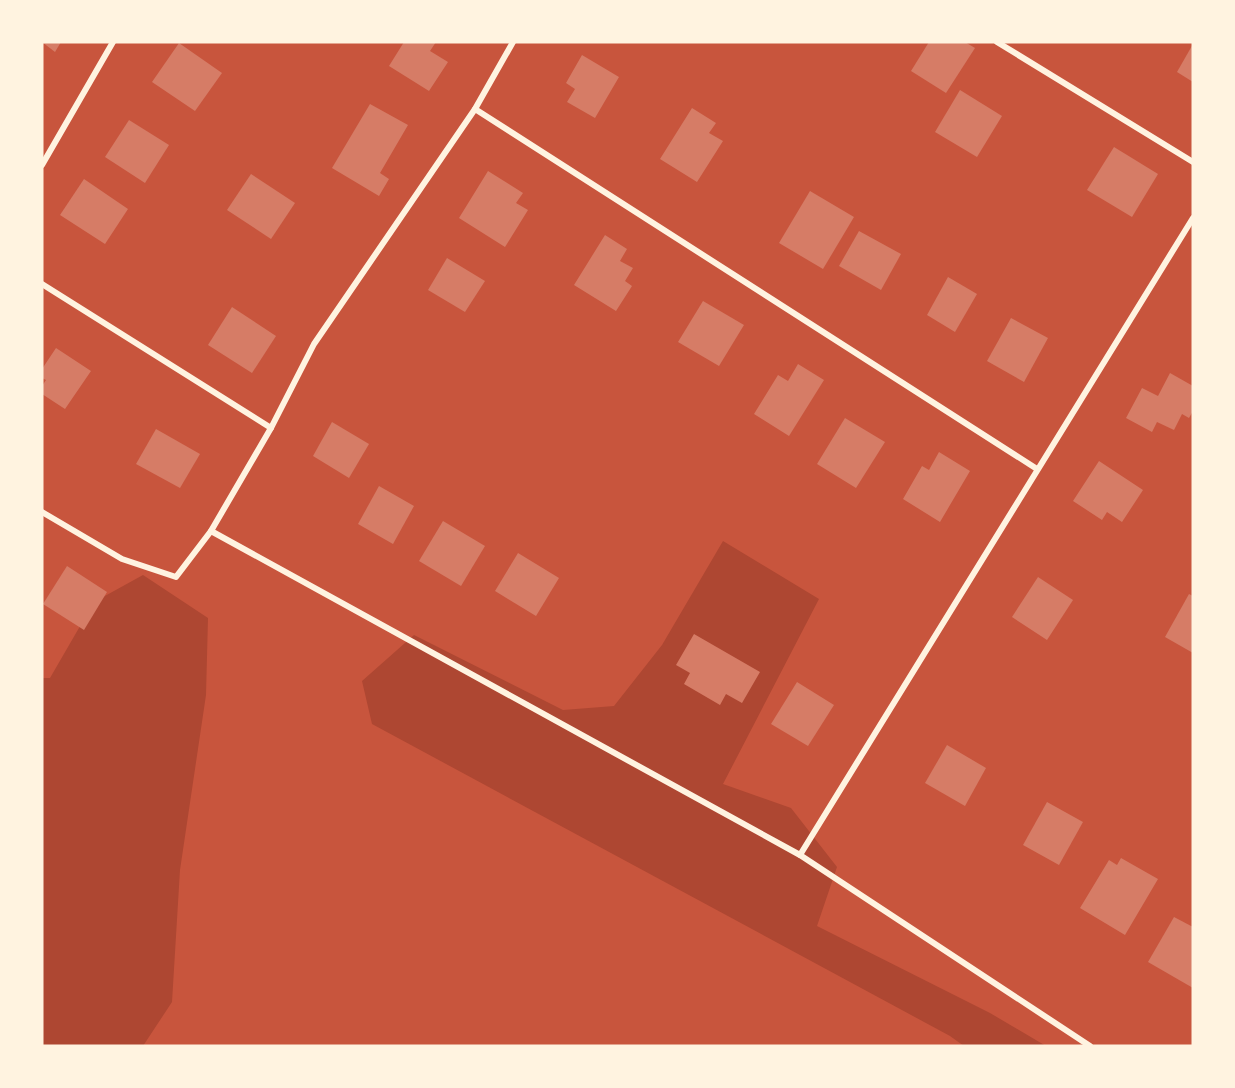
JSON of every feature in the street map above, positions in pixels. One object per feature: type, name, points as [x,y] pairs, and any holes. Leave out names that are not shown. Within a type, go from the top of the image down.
[{"type":"street","points":[[42,165],[113,42]]},
{"type":"street","points":[[42,512],[122,559],[176,577],[211,531],[271,428],[314,344],[475,110],[513,42]]},
{"type":"street","points":[[997,42],[1193,162]]},
{"type":"street","points":[[475,110],[1037,470]]},
{"type":"street","points":[[800,855],[1193,218]]},
{"type":"street","points":[[42,285],[271,428]]},
{"type":"street","points":[[211,531],[800,855],[1090,1046]]},
{"type":"shaded area","points":[[723,541],[819,599],[723,784],[791,808],[837,867],[817,926],[990,1013],[1046,1046],[964,1046],[950,1036],[372,724],[362,681],[414,635],[563,710],[614,706],[662,645]]},
{"type":"shaded area","points":[[143,575],[208,618],[206,695],[180,870],[172,1002],[143,1046],[42,1046],[42,678],[50,678],[94,602]]},
{"type":"building","points":[[42,42],[61,42],[55,52]]},
{"type":"building","points":[[404,42],[436,42],[430,51],[448,62],[429,91],[389,66]]},
{"type":"building","points":[[929,42],[965,42],[975,48],[946,93],[911,71]]},
{"type":"building","points":[[179,43],[222,73],[195,111],[152,82]]},
{"type":"building","points":[[1193,44],[1193,82],[1177,72]]},
{"type":"building","points":[[582,55],[619,77],[595,118],[567,102],[575,89],[566,83]]},
{"type":"building","points":[[960,90],[1002,116],[977,157],[935,132]]},
{"type":"building","points":[[370,104],[408,125],[380,173],[389,179],[379,196],[332,168]]},
{"type":"building","points":[[692,108],[716,123],[709,133],[723,141],[697,182],[660,159]]},
{"type":"building","points":[[129,120],[169,145],[145,183],[105,157]]},
{"type":"building","points":[[1114,147],[1158,174],[1132,217],[1087,190]]},
{"type":"building","points":[[488,171],[523,193],[516,203],[528,210],[505,247],[459,218]]},
{"type":"building","points":[[251,174],[295,203],[271,239],[227,210]]},
{"type":"building","points":[[84,179],[128,209],[105,244],[60,215]]},
{"type":"building","points":[[810,191],[854,217],[823,269],[779,243]]},
{"type":"building","points":[[859,231],[901,254],[881,290],[839,266]]},
{"type":"building","points":[[605,235],[627,249],[620,261],[633,268],[625,281],[632,286],[616,311],[574,285]]},
{"type":"building","points":[[447,258],[485,281],[465,312],[428,290]]},
{"type":"building","points":[[948,277],[977,294],[955,332],[927,315]]},
{"type":"building","points":[[703,301],[744,325],[719,366],[678,342]]},
{"type":"building","points":[[232,307],[276,336],[252,373],[208,345]]},
{"type":"building","points":[[1011,318],[1048,338],[1024,382],[987,361]]},
{"type":"building","points":[[56,348],[91,371],[65,409],[42,394],[42,386],[46,380],[42,378],[42,369]]},
{"type":"building","points":[[798,364],[824,380],[789,436],[754,414],[778,375],[788,381]]},
{"type":"building","points":[[1170,373],[1193,386],[1193,411],[1189,418],[1182,414],[1174,430],[1157,422],[1152,432],[1126,418],[1142,388],[1158,396]]},
{"type":"building","points":[[845,418],[885,442],[856,488],[817,464]]},
{"type":"building","points":[[332,422],[369,444],[349,478],[313,456]]},
{"type":"building","points":[[156,429],[200,454],[180,488],[136,464]]},
{"type":"building","points":[[939,452],[970,471],[940,522],[903,499],[922,466],[929,470]]},
{"type":"building","points":[[1099,461],[1143,490],[1122,522],[1107,512],[1102,520],[1073,501]]},
{"type":"building","points":[[379,486],[414,506],[393,544],[358,524]]},
{"type":"building","points":[[443,521],[485,546],[461,586],[419,561]]},
{"type":"building","points":[[518,553],[559,578],[536,616],[495,591]]},
{"type":"building","points":[[67,566],[107,592],[84,630],[43,604]]},
{"type":"building","points":[[1038,577],[1073,600],[1047,640],[1012,617]]},
{"type":"building","points":[[1189,594],[1193,596],[1193,653],[1165,637]]},
{"type":"building","points":[[694,634],[760,672],[742,703],[726,694],[720,705],[684,684],[690,673],[676,665]]},
{"type":"building","points":[[797,682],[834,705],[808,746],[771,724]]},
{"type":"building","points":[[947,745],[986,768],[965,806],[925,783]]},
{"type":"building","points":[[1047,802],[1083,822],[1059,865],[1023,845]]},
{"type":"building","points":[[1121,858],[1158,879],[1125,935],[1080,908],[1109,860],[1117,865]]},
{"type":"building","points":[[1174,917],[1193,927],[1193,988],[1148,962]]}]
